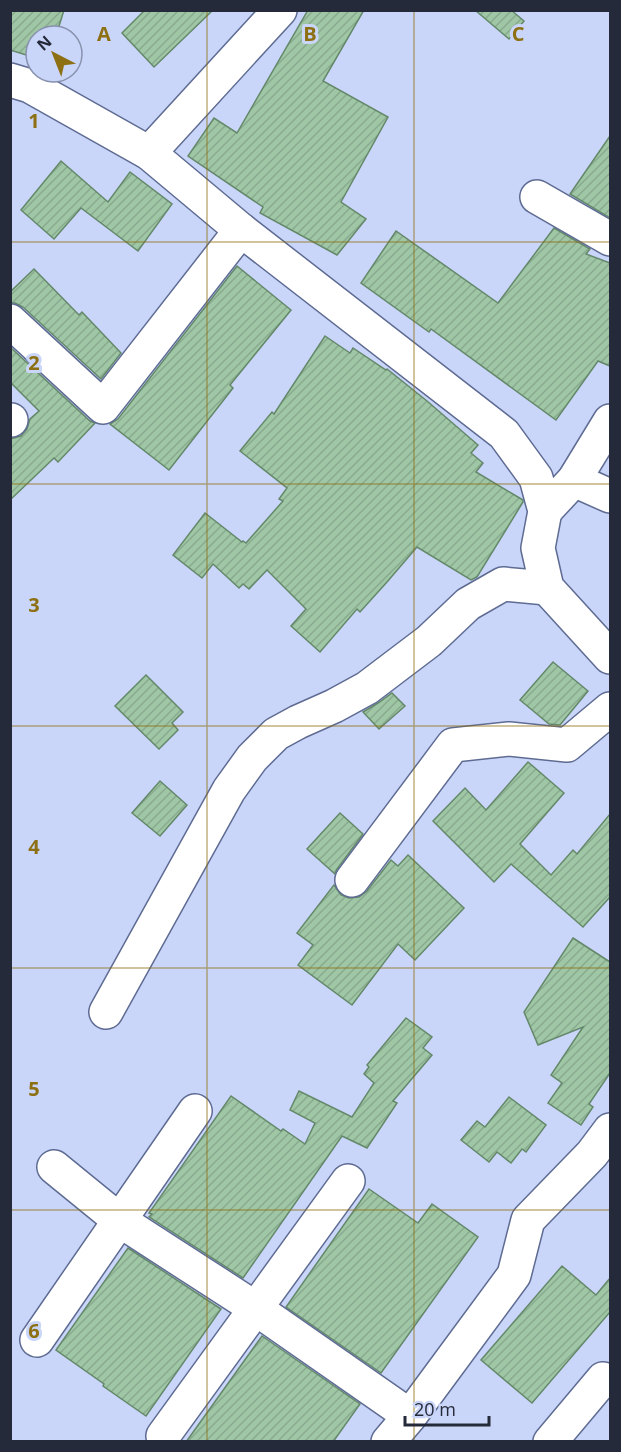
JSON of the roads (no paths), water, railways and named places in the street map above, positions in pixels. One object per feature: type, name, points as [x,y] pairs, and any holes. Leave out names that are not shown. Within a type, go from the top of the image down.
[{"type":"street","points":[[149,153],[280,10]]},
{"type":"street","points":[[10,80],[30,86],[149,153],[241,230],[504,434],[536,478],[545,511],[538,548],[547,588],[610,657]]},
{"type":"street","points":[[537,197],[610,239]]},
{"type":"street","points":[[10,321],[103,407],[241,230]]},
{"type":"street","points":[[545,511],[574,480],[610,421]]},
{"type":"street","points":[[574,480],[610,496]]},
{"type":"street","points":[[106,1012],[229,790],[252,758],[276,734],[367,688],[429,641],[468,604],[503,584],[547,588]]},
{"type":"street","points":[[352,880],[453,745],[509,739],[567,745],[610,709]]},
{"type":"street","points":[[37,1340],[195,1111]]},
{"type":"street","points":[[388,1442],[410,1416],[514,1275],[528,1220],[592,1154],[610,1130]]},
{"type":"street","points":[[54,1167],[119,1220],[255,1308],[410,1416]]},
{"type":"street","points":[[163,1436],[348,1180]]},
{"type":"street","points":[[550,1442],[603,1379]]}]
